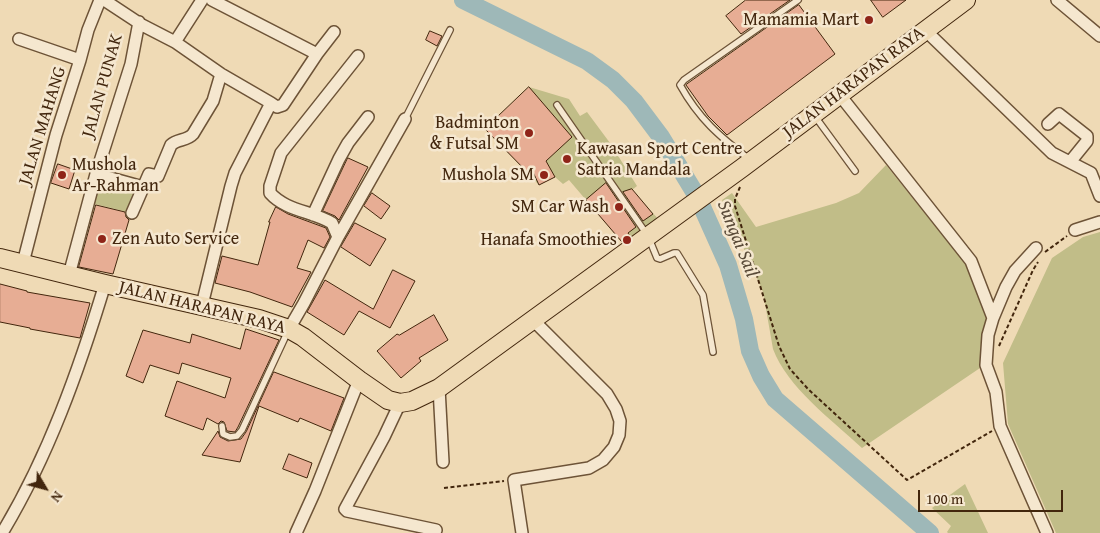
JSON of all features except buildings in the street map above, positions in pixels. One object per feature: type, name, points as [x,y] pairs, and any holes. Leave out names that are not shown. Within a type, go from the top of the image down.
[{"type":"main road","name":"JALAN HARAPAN RAYA","points":[[654,232],[963,1]]},
{"type":"main road","points":[[400,403],[421,398],[439,388],[654,232]]},
{"type":"main road","name":"JALAN HARAPAN RAYA","points":[[0,258],[105,284],[202,305],[288,329],[303,337],[382,397],[400,403]]},
{"type":"street","points":[[102,0],[175,42],[221,74],[278,107],[284,105],[317,54],[334,32]]},
{"type":"street","name":"JALAN MAHANG","points":[[23,263],[56,134],[88,30],[102,0]]},
{"type":"street","points":[[175,42],[202,0]]},
{"type":"street","points":[[212,0],[317,54]]},
{"type":"street","points":[[1057,0],[1100,36]]},
{"type":"street","name":"JALAN PUNAK","points":[[69,275],[96,174],[131,64],[139,22]]},
{"type":"street","points":[[925,30],[1048,150],[1091,173],[1100,196]]},
{"type":"street","points":[[19,39],[80,60]]},
{"type":"street","points":[[338,237],[332,224],[282,204],[270,193],[270,186],[281,153],[358,56]]},
{"type":"street","points":[[132,213],[149,174],[158,176],[171,145],[174,142],[189,138],[193,134],[213,101],[221,74]]},
{"type":"street","points":[[839,94],[971,261],[993,318]]},
{"type":"street","points":[[202,305],[235,173],[271,103]]},
{"type":"street","points":[[1048,124],[1058,114],[1087,136],[1087,141],[1070,162]]},
{"type":"street","points":[[313,215],[339,158],[368,117]]},
{"type":"street","points":[[288,329],[405,119]]},
{"type":"street","points":[[96,174],[143,187]]},
{"type":"street","points":[[1075,230],[1100,222]]},
{"type":"street","points":[[1036,248],[1015,271],[1006,287],[988,335],[986,365],[989,378],[996,392],[1000,426],[1047,533]]},
{"type":"street","points":[[2,533],[23,497],[52,432],[88,340],[105,284]]},
{"type":"street","points":[[522,533],[514,480],[589,468],[603,460],[614,448],[619,435],[620,421],[616,409],[607,394],[532,319]]},
{"type":"street","points":[[296,533],[315,491],[359,380]]},
{"type":"street","points":[[439,388],[443,462]]},
{"type":"street","points":[[400,403],[345,509],[436,530]]},
{"type":"lane","points":[[746,164],[700,115],[680,85],[684,80],[798,0]]},
{"type":"lane","points":[[405,119],[450,30]]},
{"type":"lane","points":[[557,105],[654,232],[657,258],[660,259],[677,253],[702,292],[713,352]]},
{"type":"lane","points":[[813,114],[855,171]]},
{"type":"lane","points":[[222,426],[223,434],[230,437],[237,436],[242,430],[288,329]]},
{"type":"path","points":[[746,164],[743,182],[735,199],[734,206],[779,346],[790,369],[808,388],[907,480],[1000,426]]},
{"type":"path","points":[[998,348],[1033,270],[1046,251],[1075,230]]},
{"type":"path","points":[[444,488],[514,480]]},
{"type":"shaded area","name":"Kawasan Sport Centre Satria Mandala","points":[[529,87],[569,99],[580,116],[587,112],[610,143],[637,186],[632,190],[660,221],[626,247],[569,180],[563,184],[555,177],[539,185],[485,129]]},
{"type":"shaded area","points":[[886,165],[968,267],[987,318],[980,368],[862,448],[799,390],[780,363],[773,349],[763,292],[722,200],[732,193],[756,227],[836,203],[859,193]]},
{"type":"shaded area","points":[[98,178],[138,190],[131,213],[91,203]]},
{"type":"shaded area","points":[[1100,232],[1100,533],[1056,533],[1008,424],[1003,363],[1052,258],[1083,237]]},
{"type":"shaded area","points":[[965,484],[988,533],[948,533],[951,526],[932,508]]},
{"type":"waterway","name":"Sungai Sail","points":[[463,0],[587,61],[613,80],[634,101],[661,137],[698,198],[728,265],[744,319],[750,351],[761,376],[775,399],[930,533]]},
{"type":"place","name":"Mamamia Mart","points":[[869,20]]},
{"type":"place","name":"Badminton & Futsal SM","points":[[529,133]]},
{"type":"place","name":"Kawasan Sport Centre Satria Mandala","points":[[567,159]]},
{"type":"place","name":"Mushola Ar-Rahman","points":[[62,175]]},
{"type":"place","name":"Mushola SM","points":[[544,175]]},
{"type":"place","name":"SM Car Wash","points":[[619,207]]},
{"type":"place","name":"Zen Auto Service","points":[[102,239]]},
{"type":"place","name":"Hanafa Smoothies","points":[[627,240]]}]
